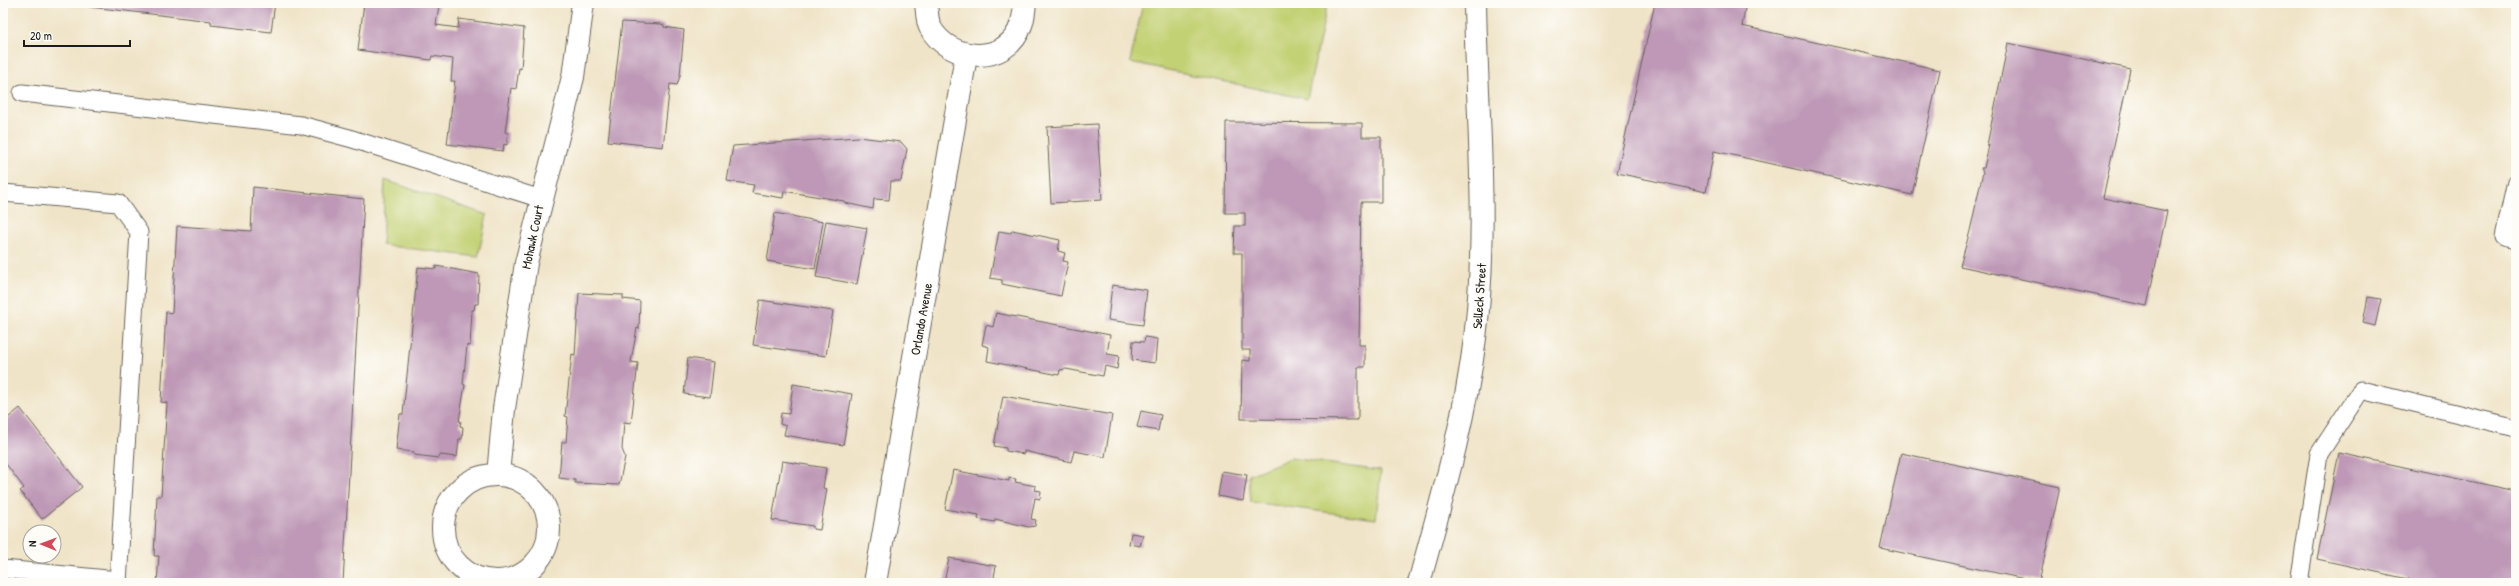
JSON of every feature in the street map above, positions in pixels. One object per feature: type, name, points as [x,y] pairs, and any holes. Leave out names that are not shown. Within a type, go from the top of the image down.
[{"type":"street","name":"Mohawk Court","points":[[498,475],[504,409],[526,263],[540,199],[561,130],[573,77],[583,3]]},
{"type":"street","points":[[925,3],[930,27],[945,46],[966,56],[989,55],[1008,44],[1021,25],[1025,3]]},
{"type":"street","name":"Selleck Street","points":[[1419,583],[1464,406],[1476,337],[1482,224],[1475,3]]},
{"type":"street","name":"Orlando Avenue","points":[[875,583],[966,56]]},
{"type":"street","points":[[498,475],[515,479],[530,487],[541,501],[547,516],[548,534],[544,551],[534,565],[520,575],[505,581],[487,581],[470,575],[456,564],[446,549],[443,532],[444,514],[452,498],[465,485],[481,477],[498,475]]},
{"type":"lane","points":[[22,93],[301,125],[349,138],[540,199]]},
{"type":"lane","points":[[2516,182],[2504,237],[2516,240]]},
{"type":"lane","points":[[3,192],[118,203],[139,232],[118,581],[3,568]]},
{"type":"lane","points":[[2299,583],[2319,454],[2361,390],[2516,428]]},
{"type":"green space","points":[[1143,3],[1311,3],[1327,6],[1307,99],[1130,62]]},
{"type":"green space","points":[[385,180],[487,215],[478,257],[382,245]]},
{"type":"green space","points":[[1291,458],[1381,471],[1376,519],[1251,502],[1249,475]]},
{"type":"building","points":[[57,3],[275,3],[271,32],[211,25],[211,21]]},
{"type":"building","points":[[364,3],[433,3],[439,5],[436,25],[458,28],[459,19],[524,28],[521,69],[519,68],[516,89],[511,88],[505,132],[508,133],[507,145],[504,144],[503,151],[447,144],[455,81],[451,81],[453,59],[432,56],[431,60],[358,50]]},
{"type":"building","points":[[1655,3],[1746,3],[1742,26],[1940,70],[1912,195],[1714,151],[1706,192],[1617,173]]},
{"type":"building","points":[[622,22],[661,24],[664,25],[664,27],[684,30],[680,76],[677,85],[670,84],[663,147],[608,141]]},
{"type":"building","points":[[2008,43],[2130,69],[2103,198],[2167,211],[2147,306],[1960,266],[1970,231],[1983,172],[1981,168],[1984,168],[1989,145],[1987,145]]},
{"type":"building","points":[[1226,122],[1362,123],[1362,137],[1381,137],[1381,202],[1361,202],[1359,345],[1365,345],[1365,367],[1358,367],[1358,420],[1241,419],[1242,360],[1250,361],[1250,350],[1242,350],[1242,253],[1234,253],[1235,226],[1245,226],[1245,213],[1225,213]]},
{"type":"building","points":[[1097,124],[1102,200],[1051,203],[1047,127]]},
{"type":"building","points":[[858,137],[901,142],[907,149],[901,181],[891,181],[889,200],[874,199],[873,209],[845,203],[844,201],[784,191],[783,198],[752,193],[754,185],[727,181],[733,146]]},
{"type":"building","points":[[253,187],[364,199],[343,583],[157,583],[159,556],[154,556],[157,496],[161,496],[167,403],[161,402],[166,312],[172,313],[177,226],[251,231]]},
{"type":"building","points":[[775,213],[823,222],[815,269],[767,261]]},
{"type":"building","points":[[826,221],[867,228],[857,284],[816,277]]},
{"type":"building","points":[[1012,230],[1060,240],[1058,251],[1065,253],[1063,261],[1068,262],[1061,296],[1002,284],[1002,280],[990,278],[999,231],[1011,233]]},
{"type":"building","points":[[436,266],[479,274],[478,304],[475,304],[474,310],[472,310],[470,346],[467,345],[463,384],[465,385],[459,421],[461,421],[460,426],[463,427],[462,439],[459,439],[457,457],[440,455],[439,458],[414,455],[414,452],[396,450],[400,414],[403,414],[418,267],[436,269]]},
{"type":"building","points":[[1112,285],[1147,290],[1143,325],[1108,320]]},
{"type":"building","points":[[579,293],[623,295],[623,299],[640,301],[639,329],[637,328],[631,362],[638,363],[631,423],[624,422],[622,449],[625,457],[619,485],[575,483],[575,480],[559,478],[562,442],[566,442],[568,417],[565,416],[572,354],[575,355]]},
{"type":"building","points":[[2368,297],[2381,299],[2375,326],[2363,323]]},
{"type":"building","points":[[760,300],[833,311],[826,356],[753,345]]},
{"type":"building","points":[[996,313],[1110,335],[1107,354],[1119,356],[1117,369],[1105,366],[1103,376],[1066,369],[1060,370],[1059,375],[987,361],[989,347],[982,345],[986,325],[993,327]]},
{"type":"building","points":[[1145,337],[1157,339],[1155,363],[1132,360],[1133,341],[1144,342]]},
{"type":"building","points":[[688,358],[714,362],[710,397],[684,394]]},
{"type":"building","points":[[793,384],[852,394],[843,445],[784,435],[786,426],[780,424],[781,413],[789,414]]},
{"type":"building","points":[[1003,396],[1112,415],[1105,457],[1074,451],[1071,462],[1024,451],[1024,454],[1006,451],[1006,448],[994,446]]},
{"type":"building","points":[[20,408],[82,487],[42,519],[20,491],[24,488],[3,460],[3,422]]},
{"type":"building","points":[[1141,411],[1161,415],[1158,431],[1137,427]]},
{"type":"building","points":[[1901,453],[2060,487],[2039,582],[1880,548]]},
{"type":"building","points":[[2339,453],[2516,491],[2516,583],[2407,583],[2408,579],[2317,559]]},
{"type":"building","points":[[782,461],[826,468],[823,488],[827,489],[820,530],[813,529],[813,526],[772,520]]},
{"type":"building","points":[[953,470],[1009,481],[1009,478],[1016,479],[1015,482],[1036,486],[1035,490],[1041,491],[1040,499],[1035,498],[1031,519],[1036,520],[1035,526],[1029,527],[995,519],[995,522],[978,519],[979,515],[945,509]]},
{"type":"building","points":[[1222,471],[1247,475],[1243,501],[1218,496]]},
{"type":"building","points":[[1131,533],[1143,535],[1140,546],[1129,544]]},
{"type":"building","points":[[949,558],[996,566],[993,583],[944,583]]}]
